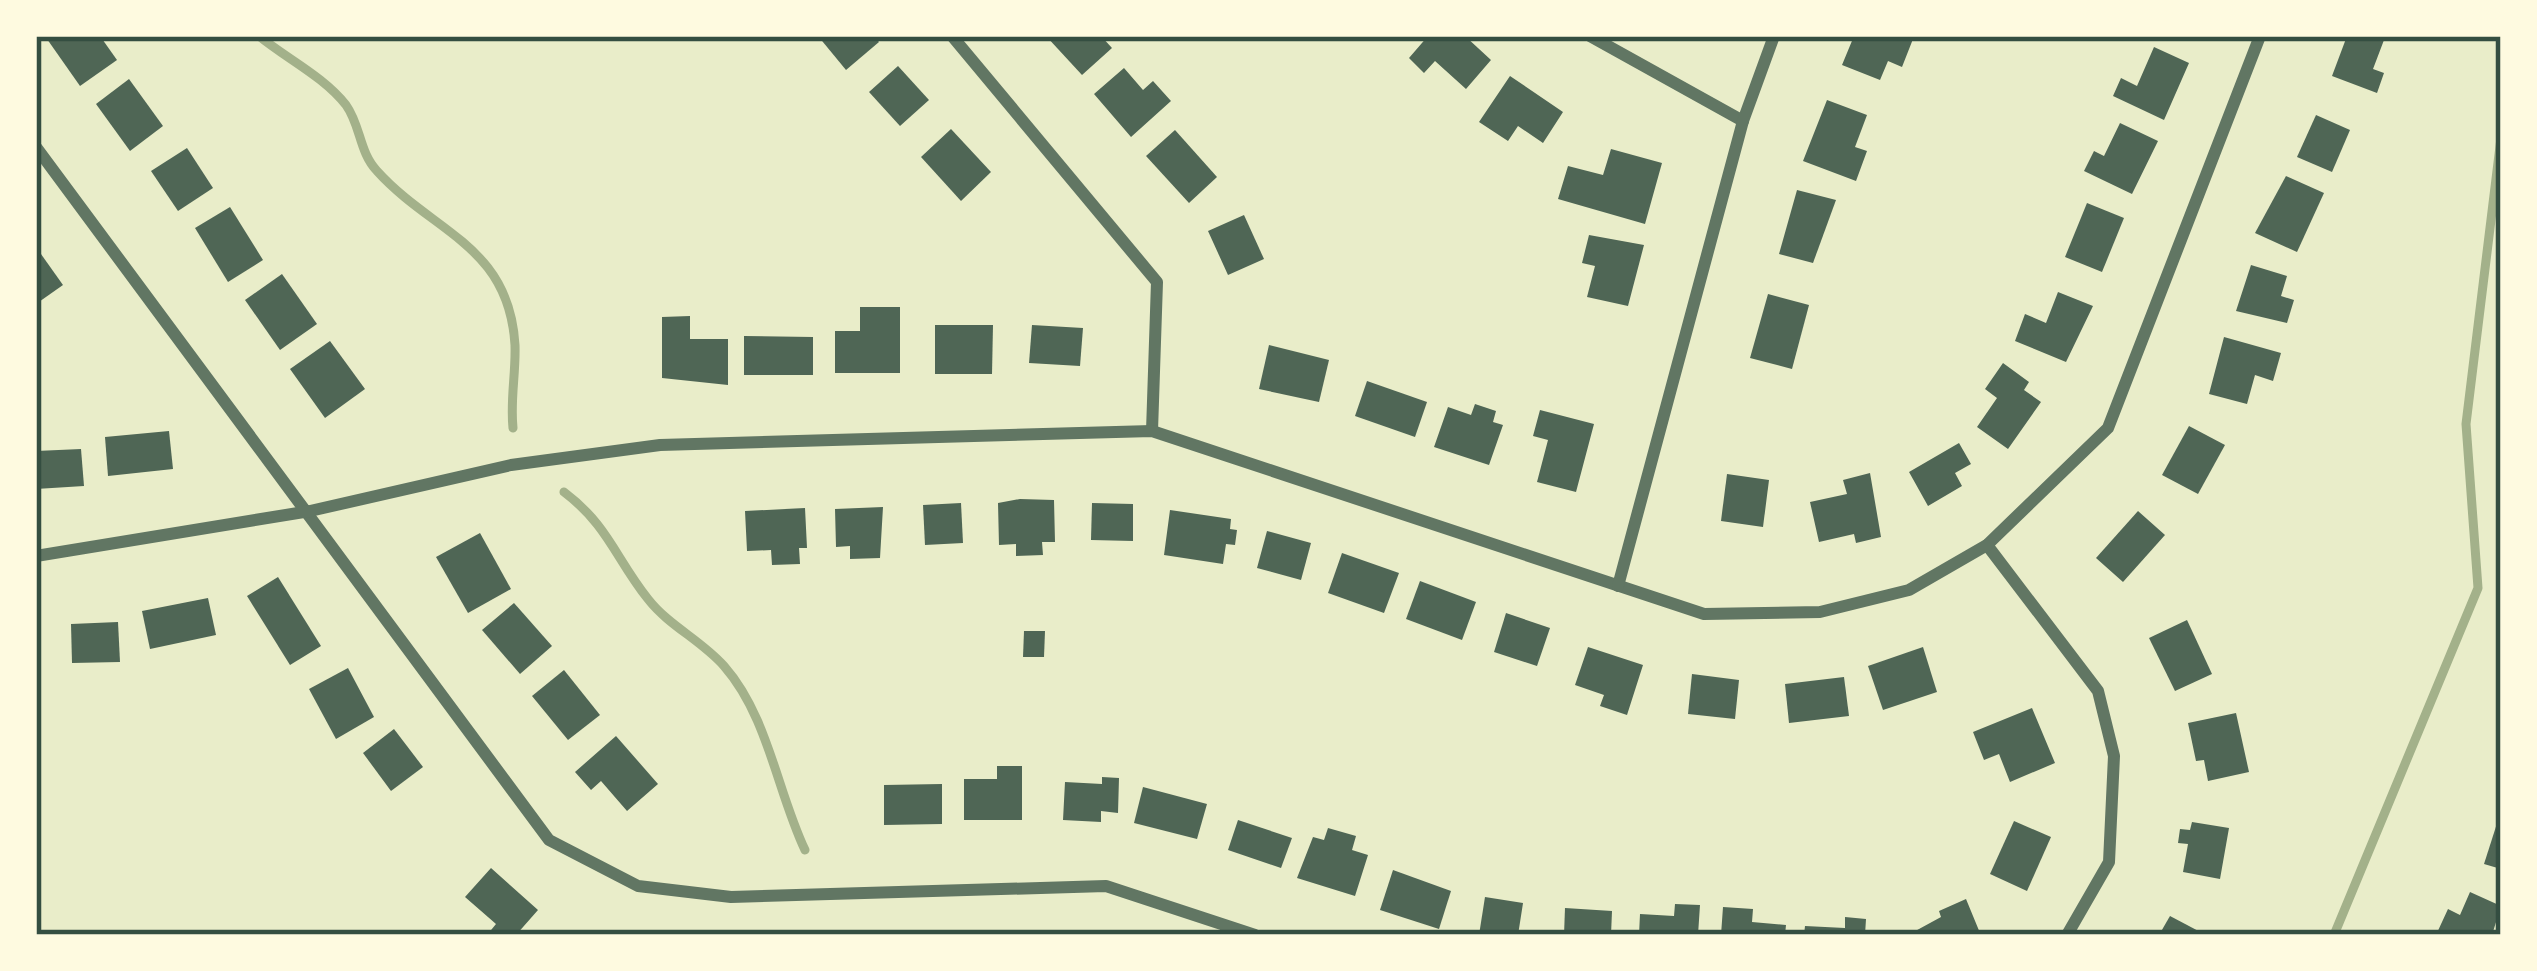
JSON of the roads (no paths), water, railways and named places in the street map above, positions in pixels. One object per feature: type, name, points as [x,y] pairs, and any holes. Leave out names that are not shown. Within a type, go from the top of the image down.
[{"type":"street","points":[[952,36],[1157,283],[1152,431]]},
{"type":"street","points":[[1590,36],[1743,121]]},
{"type":"street","points":[[1618,586],[1743,121],[1774,36]]},
{"type":"street","points":[[36,556],[310,511],[511,465],[660,445],[1152,431],[1704,614],[1820,612],[1909,590],[1987,545],[2108,428],[2260,36]]},
{"type":"street","points":[[36,147],[310,511],[549,840],[638,886],[731,897],[1106,886],[1255,935]]},
{"type":"street","points":[[1987,545],[2098,691],[2114,756],[2109,862],[2067,935]]},
{"type":"waterway","points":[[259,36],[337,95],[351,113],[377,171],[465,244],[499,284],[510,311],[515,345],[513,428]]},
{"type":"waterway","points":[[2334,935],[2478,588],[2466,424],[2501,138]]},
{"type":"waterway","points":[[564,492],[601,530],[656,609],[715,657],[739,686],[762,731],[805,850]]}]
